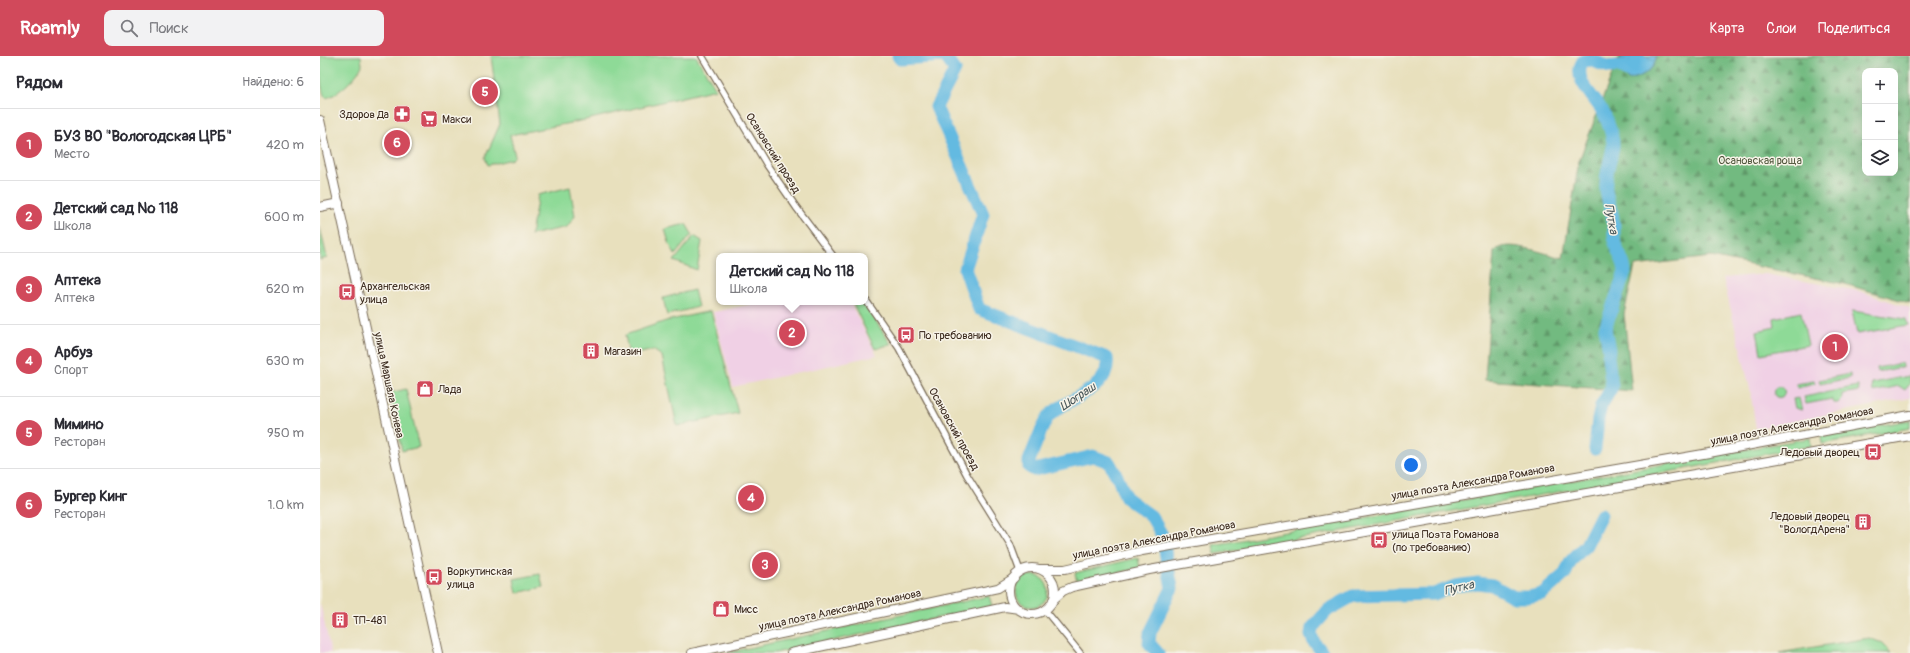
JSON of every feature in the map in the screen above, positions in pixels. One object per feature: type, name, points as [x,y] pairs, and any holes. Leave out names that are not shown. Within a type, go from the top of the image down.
[{"type":"main road","name":"улица Маршала Конева","points":[[320,120],[438,653]]},
{"type":"main road","points":[[320,207],[339,203]]},
{"type":"main road","name":"улица поэта Александра Романова","points":[[1040,569],[1064,569],[1142,551],[1709,453],[1910,415]]},
{"type":"main road","points":[[791,653],[1004,607],[1032,614],[1045,610],[1063,591],[1149,570],[1910,436]]},
{"type":"main road","points":[[1019,610],[1012,602],[1010,593],[1014,578],[1020,571],[1028,568],[1040,569],[1052,580],[1055,588],[1053,600]]},
{"type":"main road","name":"улица поэта Александра Романова","points":[[692,653],[998,588],[1014,578]]},
{"type":"street","name":"Осановский проезд","points":[[702,56],[767,165],[831,253]]},
{"type":"street","name":"Осановский проезд","points":[[868,303],[899,348],[968,475],[1010,544],[1020,571]]},
{"type":"street","points":[[1045,610],[1080,653]]},
{"type":"shaded area","points":[[1765,274],[1859,291],[1910,308],[1910,398],[1756,429],[1750,389],[1723,278]]},
{"type":"shaded area","points":[[749,305],[852,305],[877,355],[733,387],[713,312]]},
{"type":"shaded area","points":[[320,603],[331,653],[320,653]]},
{"type":"green space","points":[[320,56],[361,56],[362,65],[357,74],[347,84],[336,93],[326,98],[321,85]]},
{"type":"green space","points":[[491,56],[696,56],[716,89],[590,119],[510,135],[515,156],[512,159],[488,165],[485,158],[500,124]]},
{"type":"green space","name":"Осановская роща","points":[[1619,56],[1910,56],[1910,303],[1845,284],[1711,257],[1635,266],[1624,314],[1632,391],[1485,380],[1494,252],[1499,248],[1507,246],[1526,248],[1563,258],[1579,161]]},
{"type":"green space","points":[[570,187],[575,216],[567,227],[531,235],[538,195]]},
{"type":"green space","points":[[686,224],[692,234],[675,255],[669,243],[665,229]]},
{"type":"green space","points":[[320,227],[327,258],[320,260]]},
{"type":"green space","points":[[694,236],[702,241],[697,270],[674,261]]},
{"type":"green space","points":[[694,290],[698,307],[667,315],[663,298]]},
{"type":"green space","points":[[853,305],[865,305],[891,344],[875,349]]},
{"type":"green space","points":[[711,311],[738,413],[677,426],[662,356],[653,350],[629,356],[625,335],[666,321]]},
{"type":"green space","points":[[1852,311],[1906,319],[1908,325],[1857,334]]},
{"type":"green space","points":[[1801,312],[1808,345],[1761,354],[1757,331],[1775,327],[1774,318]]},
{"type":"green space","points":[[1902,363],[1902,367],[1878,372],[1877,368]]},
{"type":"green space","points":[[1850,374],[1850,378],[1820,384],[1819,380]]},
{"type":"green space","points":[[1909,376],[1910,384],[1905,390],[1899,386],[1873,392],[1872,383]]},
{"type":"green space","points":[[1814,381],[1815,384],[1797,388],[1796,384]]},
{"type":"green space","points":[[1779,386],[1783,388],[1785,392],[1783,396],[1779,398],[1775,396],[1773,392],[1775,388]]},
{"type":"green space","points":[[1858,386],[1859,391],[1842,394],[1842,399],[1838,403],[1834,403],[1832,399],[1806,404],[1804,397]]},
{"type":"green space","points":[[406,389],[419,447],[402,451],[389,393]]},
{"type":"green space","points":[[1799,398],[1802,410],[1795,408],[1793,399]]},
{"type":"green space","points":[[1910,420],[1910,428],[1822,444],[1821,436]]},
{"type":"green space","points":[[1810,438],[1811,446],[1215,554],[1213,545]]},
{"type":"green space","points":[[1138,558],[1140,568],[1077,582],[1075,573]]},
{"type":"green space","points":[[540,574],[543,587],[517,593],[514,579]]},
{"type":"green space","points":[[1029,575],[1035,575],[1044,579],[1048,591],[1044,603],[1035,607],[1029,607],[1020,603],[1016,594],[1016,588],[1020,579]]},
{"type":"green space","points":[[989,596],[992,606],[775,653],[726,653]]},
{"type":"green space","points":[[1869,638],[1882,643],[1891,653],[1779,653]]},
{"type":"water","points":[[1623,56],[1656,56],[1653,66],[1650,69],[1642,75],[1628,80],[1619,69],[1618,62]]},
{"type":"waterway","name":"Шограш","points":[[898,56],[900,59],[944,56]]},
{"type":"waterway","name":"Шограш","points":[[945,56],[955,70],[936,107],[983,214],[965,269],[979,309],[1107,358],[1107,369],[1095,386],[1057,409],[1049,416],[1029,461],[1029,467],[1034,470],[1093,456],[1109,462],[1119,480],[1126,498],[1151,516],[1162,535],[1172,588],[1150,633],[1149,643],[1158,653]]},
{"type":"waterway","name":"Путка","points":[[1595,449],[1601,406],[1612,387],[1608,357],[1609,350],[1605,328],[1625,272],[1625,268],[1615,244],[1614,222],[1606,190],[1606,178],[1613,145],[1612,134],[1606,118],[1583,83],[1580,76],[1580,68],[1583,61],[1590,60],[1610,67],[1617,66],[1629,72],[1636,69],[1638,56]]},
{"type":"waterway","name":"Путка","points":[[1323,653],[1314,642],[1311,635],[1312,628],[1328,610],[1353,596],[1434,594],[1455,586],[1478,583],[1492,585],[1514,597],[1528,597],[1542,594],[1565,574],[1571,561],[1586,545],[1601,515]]},
{"type":"place","name":"Мимино","points":[[485,92]]},
{"type":"place","name":"Здоров Да","points":[[402,114]]},
{"type":"place","name":"Макси","points":[[429,119]]},
{"type":"place","name":"Бургер Кинг","points":[[397,143]]},
{"type":"place","name":"Архангельская улица","points":[[347,292]]},
{"type":"place","name":"Детский сад № 118","points":[[792,333]]},
{"type":"place","name":"По требованию","points":[[906,335]]},
{"type":"place","name":"БУЗ ВО \"Вологодская ЦРБ\"","points":[[1835,347]]},
{"type":"place","name":"Магазин","points":[[591,351]]},
{"type":"place","name":"Лада","points":[[425,389]]},
{"type":"place","name":"Ледовый дворец","points":[[1873,452]]},
{"type":"place","name":"Арбуз","points":[[751,498]]},
{"type":"place","name":"Ледовый дворец \"ВологдАрена\"","points":[[1863,522]]},
{"type":"place","name":"улица Поэта Романова (по требованию)","points":[[1379,540]]},
{"type":"place","name":"Аптека","points":[[765,565]]},
{"type":"place","name":"Воркутинская улица","points":[[434,577]]},
{"type":"place","name":"Мисс","points":[[721,609]]},
{"type":"place","name":"ТП-481","points":[[340,620]]}]
